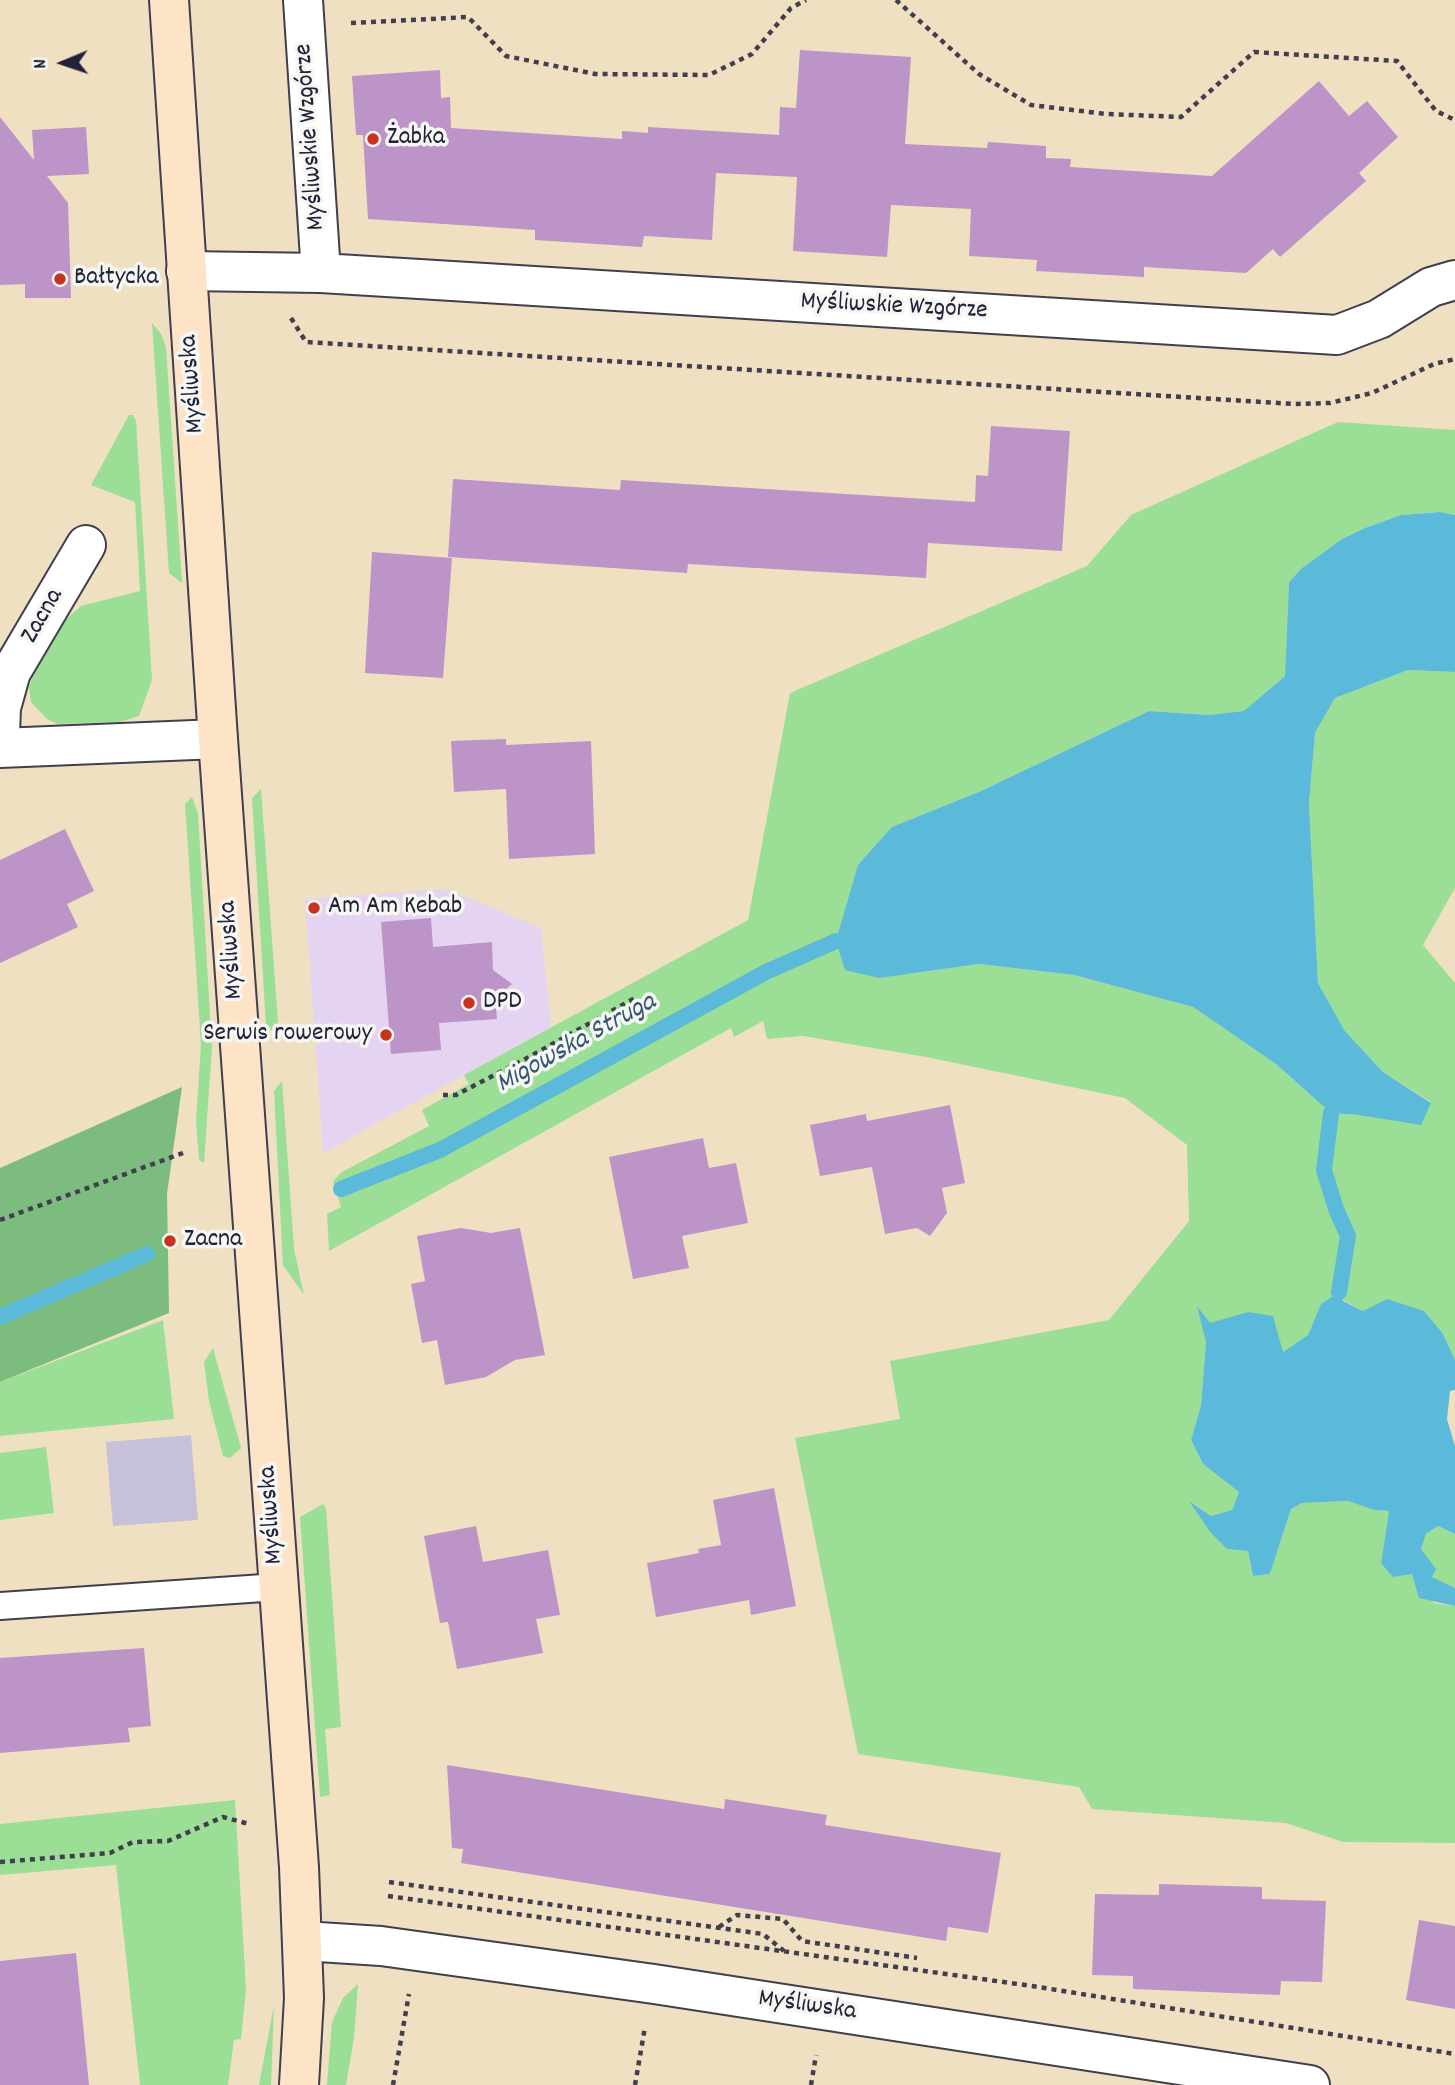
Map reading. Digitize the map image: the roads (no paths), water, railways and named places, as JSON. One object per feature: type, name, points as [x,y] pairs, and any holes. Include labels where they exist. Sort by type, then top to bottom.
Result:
[{"type":"street","name":"Myśliwska","points":[[169,0],[303,1941],[304,1998],[299,2085]]},
{"type":"street","name":"Myśliwskie Wzgórze","points":[[304,13],[321,273]]},
{"type":"street","name":"Myśliwskie Wzgórze","points":[[186,271],[321,273],[1337,335],[1379,320],[1431,287],[1455,280]]},
{"type":"street","name":"Zacna","points":[[0,733],[1,708],[11,672],[86,545]]},
{"type":"street","points":[[0,748],[218,739]]},
{"type":"street","name":"Myśliwska","points":[[303,1941],[381,1947],[614,1978],[1310,2085]]},
{"type":"lane","points":[[0,1606],[278,1587]]},
{"type":"water","points":[[1440,512],[1455,515],[1455,672],[1408,670],[1335,698],[1315,733],[1309,804],[1318,983],[1345,1031],[1383,1072],[1431,1103],[1421,1125],[1331,1113],[1276,1064],[1193,1007],[1074,975],[979,964],[879,978],[845,970],[836,941],[858,865],[892,827],[981,791],[1149,711],[1209,715],[1244,711],[1285,676],[1289,582],[1302,568],[1342,539],[1365,528],[1401,515]]},
{"type":"water","points":[[1339,1292],[1343,1301],[1363,1311],[1387,1299],[1424,1311],[1443,1334],[1455,1360],[1455,1390],[1450,1391],[1447,1419],[1455,1446],[1455,1534],[1438,1526],[1426,1534],[1421,1549],[1436,1569],[1432,1577],[1455,1588],[1455,1606],[1419,1598],[1412,1574],[1393,1577],[1381,1563],[1389,1511],[1374,1510],[1348,1501],[1302,1503],[1291,1509],[1270,1574],[1253,1576],[1248,1551],[1227,1549],[1211,1533],[1189,1501],[1211,1516],[1232,1510],[1239,1492],[1203,1464],[1191,1440],[1201,1405],[1206,1342],[1197,1306],[1210,1323],[1248,1312],[1273,1316],[1283,1352],[1308,1335],[1321,1304]]},
{"type":"waterway","name":"Migowska Struga","points":[[341,1189],[440,1150],[766,972],[836,941]]},
{"type":"waterway","points":[[1331,1113],[1324,1170],[1348,1236],[1339,1292]]},
{"type":"waterway","name":"Migowska Struga","points":[[0,1317],[147,1254]]},
{"type":"place","name":"Żabka","points":[[373,139]]},
{"type":"place","name":"Bałtycka","points":[[60,279]]},
{"type":"place","name":"Am Am Kebab","points":[[314,908]]},
{"type":"place","name":"DPD","points":[[469,1003]]},
{"type":"place","name":"Serwis rowerowy","points":[[386,1035]]},
{"type":"place","name":"Zacna","points":[[170,1241]]}]
